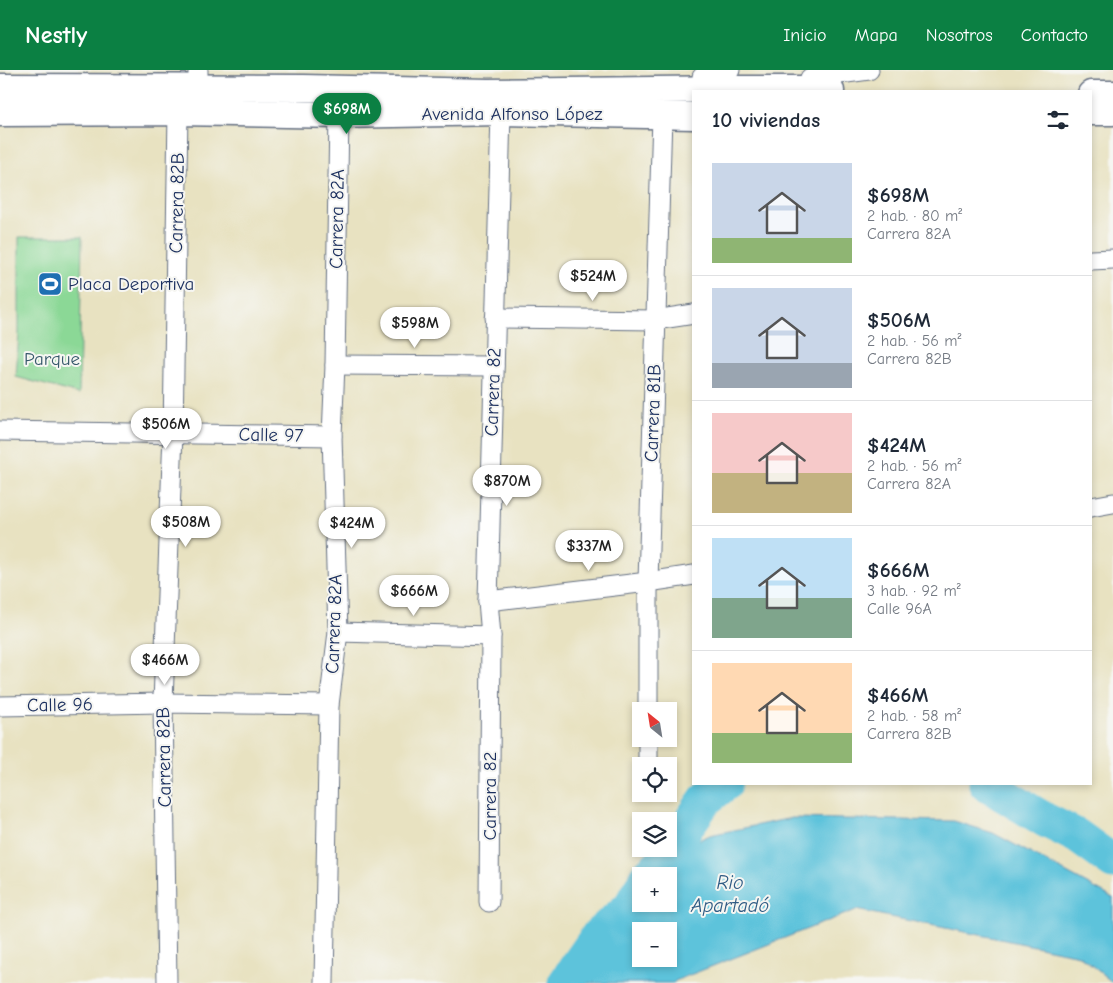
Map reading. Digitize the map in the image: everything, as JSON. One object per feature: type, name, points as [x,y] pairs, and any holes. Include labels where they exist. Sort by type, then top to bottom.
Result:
[{"type":"street","points":[[473,70],[494,102]]},
{"type":"street","points":[[702,79],[730,70]]},
{"type":"street","points":[[815,82],[869,70]]},
{"type":"street","name":"Avenida Alfonso López","points":[[0,87],[93,79],[304,79],[494,102],[662,116],[692,116]]},
{"type":"street","name":"Avenida Alfonso López","points":[[0,113],[178,112],[339,115],[494,102],[702,79],[815,82]]},
{"type":"street","points":[[1092,94],[1113,94]]},
{"type":"street","name":"Carrera 82","points":[[489,902],[490,636],[488,601],[495,318],[494,102]]},
{"type":"street","name":"Carrera 82B","points":[[167,983],[163,702],[172,433],[178,112]]},
{"type":"street","points":[[1092,112],[1113,112]]},
{"type":"street","name":"Carrera 82A","points":[[324,983],[330,704],[338,632],[332,436],[339,115]]},
{"type":"street","name":"Carrera 81B","points":[[648,702],[648,582],[662,116]]},
{"type":"street","points":[[1092,260],[1113,258]]},
{"type":"street","points":[[495,318],[655,320],[692,314]]},
{"type":"street","points":[[335,365],[494,366]]},
{"type":"street","name":"Calle 97","points":[[0,431],[332,436]]},
{"type":"street","points":[[1092,507],[1113,504]]},
{"type":"street","points":[[488,601],[692,575]]},
{"type":"street","points":[[338,632],[490,636]]},
{"type":"street","name":"Calle 96","points":[[0,706],[163,702],[330,704]]},
{"type":"green space","name":"Placa Deportiva","points":[[19,237],[82,237],[79,394],[16,377],[19,332]]},
{"type":"water","name":"Rio Apartadó","points":[[792,818],[954,821],[993,833],[1113,898],[1113,983],[1079,955],[856,910],[673,983],[565,983],[624,930],[635,912],[677,912],[677,867],[665,867],[671,857],[677,857],[677,850],[710,835]]},
{"type":"waterway","points":[[657,867],[676,850],[685,829],[706,799],[724,785]]},
{"type":"waterway","points":[[988,785],[1045,820],[1077,836],[1113,862]]},
{"type":"waterway","points":[[565,983],[599,934],[632,903]]},
{"type":"place","name":"Placa Deportiva","points":[[50,284]]},
{"type":"park label","name":"Parque","points":[[52,359]]}]
